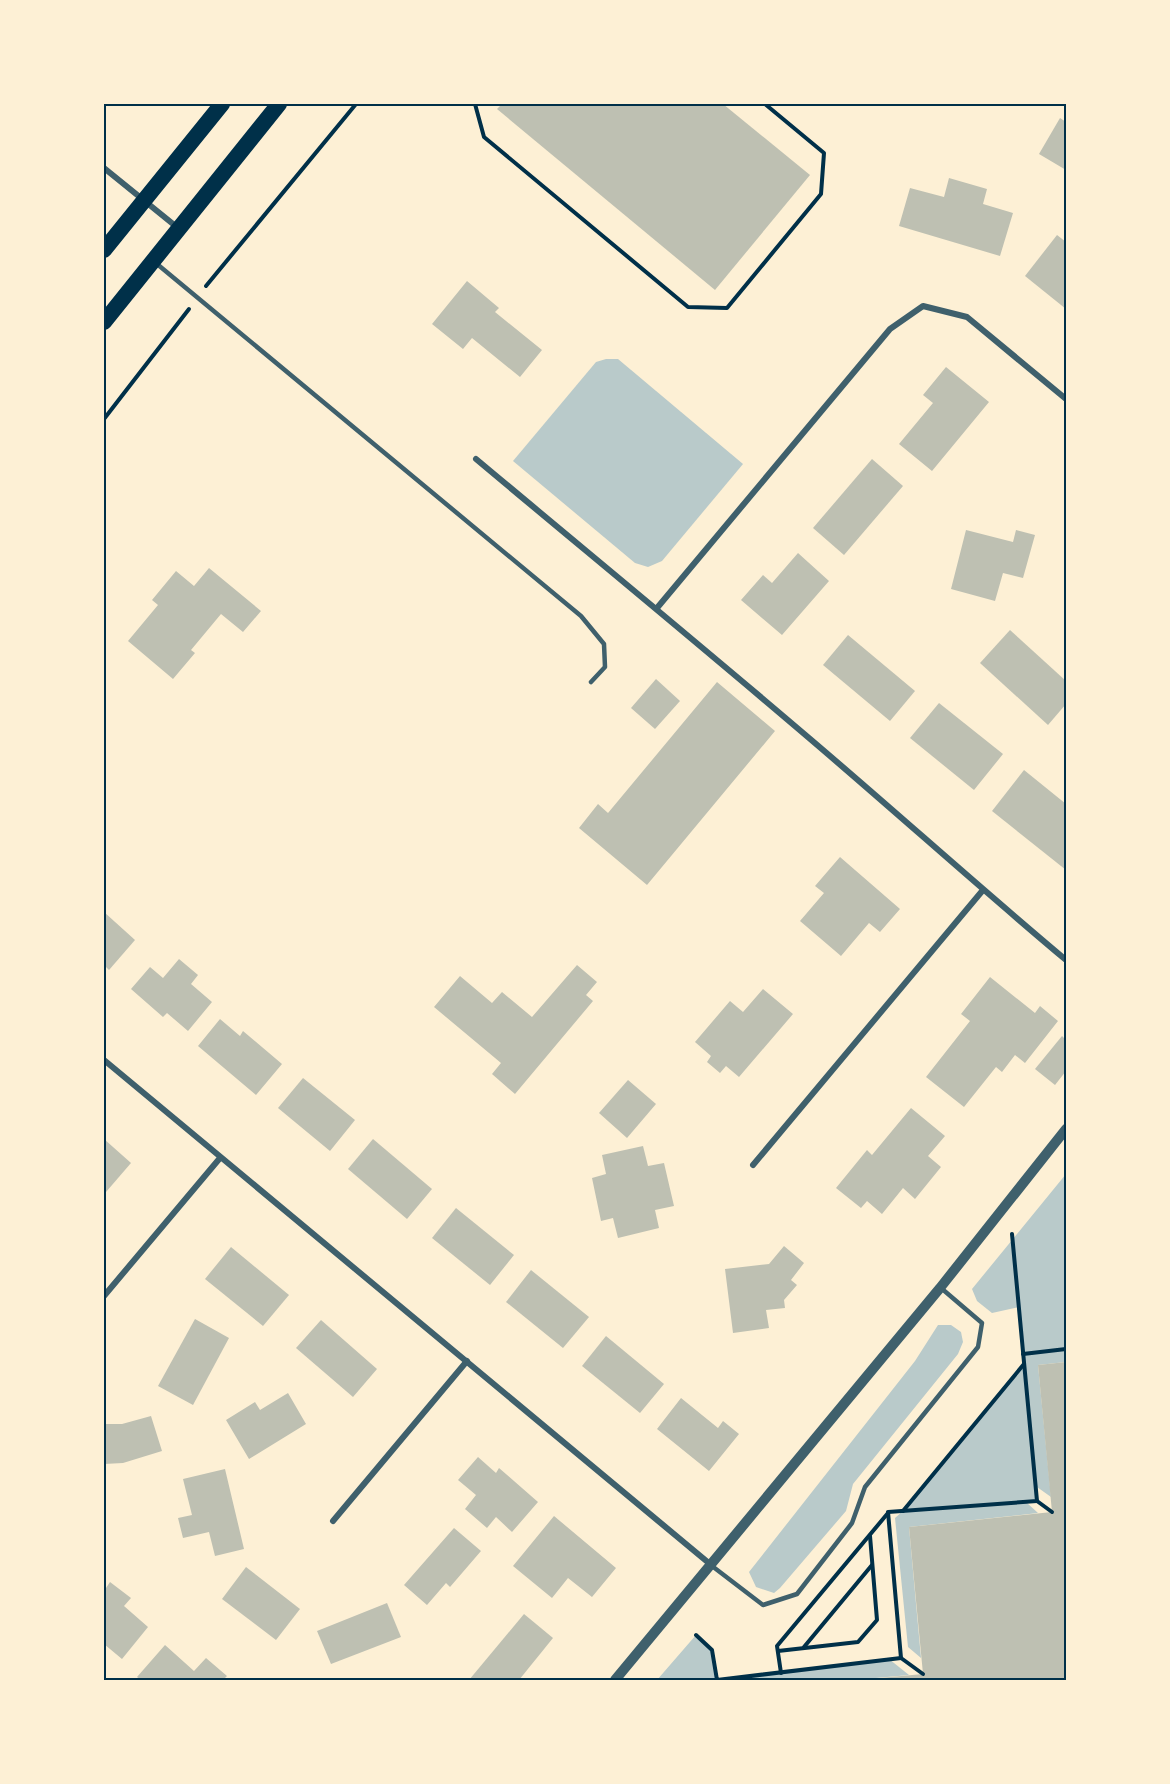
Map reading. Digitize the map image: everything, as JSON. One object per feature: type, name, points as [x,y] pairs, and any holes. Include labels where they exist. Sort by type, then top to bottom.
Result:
[{"type":"highway","points":[[104,250],[222,104]]},
{"type":"highway","points":[[104,322],[279,104]]},
{"type":"street","points":[[104,168],[178,228]]},
{"type":"street","points":[[657,608],[890,329],[923,306],[966,317],[1066,399]]},
{"type":"street","points":[[476,459],[657,608],[1066,960]]},
{"type":"street","points":[[753,1165],[983,890]]},
{"type":"street","points":[[104,1060],[710,1564]]},
{"type":"street","points":[[615,1680],[940,1288],[1066,1129]]},
{"type":"street","points":[[104,1296],[220,1158]]},
{"type":"street","points":[[333,1521],[467,1361]]},
{"type":"lane","points":[[152,260],[581,616],[603,644],[605,667],[591,682]]},
{"type":"lane","points":[[710,1564],[763,1605],[797,1594],[852,1522],[865,1487],[978,1347],[982,1323],[940,1288]]},
{"type":"path","points":[[104,419],[236,248],[356,104]]},
{"type":"path","points":[[475,104],[484,137],[688,308],[727,308],[821,194],[824,153],[765,104]]},
{"type":"path","points":[[1012,1234],[1037,1501]]},
{"type":"path","points":[[1023,1354],[1066,1349]]},
{"type":"path","points":[[903,1512],[1024,1363]]},
{"type":"path","points":[[888,1512],[1037,1501],[1052,1512]]},
{"type":"path","points":[[781,1673],[777,1646],[888,1512]]},
{"type":"path","points":[[888,1512],[901,1658]]},
{"type":"path","points":[[778,1651],[858,1642],[878,1620],[870,1536]]},
{"type":"path","points":[[804,1648],[872,1564]]},
{"type":"path","points":[[696,1635],[712,1650],[717,1680],[901,1658],[923,1674]]},
{"type":"shaded area","points":[[618,359],[743,464],[662,561],[648,567],[635,563],[513,461],[596,362]]},
{"type":"shaded area","points":[[1066,1174],[1066,1362],[1038,1365],[1051,1497],[1037,1487],[1037,1501],[1026,1502],[1038,1513],[909,1527],[921,1658],[908,1647],[895,1518],[1024,1363],[1019,1307],[992,1313],[977,1301],[972,1289]]},
{"type":"shaded area","points":[[938,1325],[951,1325],[961,1332],[963,1342],[958,1354],[853,1484],[846,1511],[780,1588],[774,1593],[756,1587],[749,1572],[915,1361]]},
{"type":"shaded area","points":[[696,1635],[712,1650],[717,1680],[657,1680]]},
{"type":"shaded area","points":[[889,1659],[909,1675],[854,1680],[717,1680]]},
{"type":"building","points":[[502,104],[723,104],[810,175],[715,290],[497,109]]},
{"type":"building","points":[[1060,118],[1066,122],[1066,170],[1039,154]]},
{"type":"building","points":[[949,178],[987,189],[983,204],[1013,213],[1000,256],[899,226],[910,188],[944,197]]},
{"type":"building","points":[[1057,235],[1066,242],[1066,309],[1025,276]]},
{"type":"building","points":[[467,281],[499,308],[495,312],[542,350],[520,377],[472,338],[463,349],[432,324]]},
{"type":"building","points":[[946,367],[989,402],[932,471],[899,444],[933,403],[923,395]]},
{"type":"building","points":[[872,459],[903,486],[844,555],[813,528]]},
{"type":"building","points":[[966,530],[1013,542],[1016,530],[1035,535],[1023,578],[1003,573],[995,601],[951,589]]},
{"type":"building","points":[[798,553],[829,581],[782,635],[741,600],[763,575],[772,583]]},
{"type":"building","points":[[209,568],[261,611],[243,632],[221,614],[191,650],[195,653],[173,679],[128,641],[158,605],[152,600],[176,571],[194,586]]},
{"type":"building","points":[[1010,630],[1066,681],[1066,704],[1048,725],[980,663]]},
{"type":"building","points":[[848,635],[915,691],[890,721],[823,665]]},
{"type":"building","points":[[656,679],[680,701],[655,729],[631,708]]},
{"type":"building","points":[[717,682],[775,731],[647,885],[579,828],[598,804],[608,813]]},
{"type":"building","points":[[939,703],[1003,754],[974,790],[910,738]]},
{"type":"building","points":[[1024,770],[1066,804],[1066,870],[992,811]]},
{"type":"building","points":[[840,857],[900,909],[880,932],[869,923],[841,956],[800,921],[824,893],[815,886]]},
{"type":"building","points":[[104,912],[135,940],[109,970],[104,965]]},
{"type":"building","points":[[179,959],[198,975],[191,984],[212,1002],[188,1031],[167,1013],[163,1017],[131,989],[150,967],[163,978]]},
{"type":"building","points":[[577,965],[597,982],[586,995],[593,1001],[515,1094],[492,1074],[501,1063],[434,1007],[460,976],[492,1003],[502,992],[532,1017]]},
{"type":"building","points":[[990,977],[1035,1013],[1040,1006],[1058,1021],[1025,1063],[1015,1055],[1002,1072],[996,1067],[964,1107],[926,1077],[970,1021],[961,1014]]},
{"type":"building","points":[[763,989],[793,1014],[739,1077],[726,1066],[720,1073],[707,1062],[711,1056],[695,1042],[730,1001],[743,1012]]},
{"type":"building","points":[[220,1019],[240,1036],[243,1031],[282,1064],[256,1095],[198,1046]]},
{"type":"building","points":[[1062,1036],[1066,1040],[1066,1071],[1055,1085],[1035,1069]]},
{"type":"building","points":[[303,1078],[355,1120],[330,1151],[278,1108]]},
{"type":"building","points":[[628,1080],[656,1104],[627,1138],[599,1113]]},
{"type":"building","points":[[911,1108],[945,1136],[928,1156],[941,1167],[915,1199],[903,1188],[882,1214],[867,1201],[861,1208],[836,1188],[867,1150],[872,1155]]},
{"type":"building","points":[[104,1139],[131,1163],[106,1192],[104,1190]]},
{"type":"building","points":[[373,1139],[432,1189],[407,1219],[348,1169]]},
{"type":"building","points":[[643,1146],[648,1166],[664,1163],[674,1206],[655,1210],[659,1228],[618,1238],[613,1218],[601,1221],[592,1178],[606,1174],[602,1155]]},
{"type":"building","points":[[456,1208],[514,1255],[490,1285],[432,1238]]},
{"type":"building","points":[[784,1246],[804,1263],[791,1280],[797,1285],[784,1300],[785,1308],[766,1310],[769,1328],[733,1333],[725,1269],[769,1264]]},
{"type":"building","points":[[231,1247],[289,1295],[263,1326],[205,1279]]},
{"type":"building","points":[[531,1270],[589,1317],[563,1348],[506,1302]]},
{"type":"building","points":[[195,1319],[229,1338],[193,1405],[158,1386]]},
{"type":"building","points":[[321,1320],[377,1369],[353,1397],[296,1348]]},
{"type":"building","points":[[606,1336],[664,1384],[640,1413],[582,1366]]},
{"type":"building","points":[[1066,1362],[1066,1680],[869,1680],[923,1674],[909,1527],[1052,1512],[1038,1365]]},
{"type":"building","points":[[288,1393],[306,1424],[249,1459],[226,1420],[255,1402],[260,1410]]},
{"type":"building","points":[[681,1398],[718,1428],[723,1421],[739,1434],[709,1471],[657,1429]]},
{"type":"building","points":[[151,1416],[162,1451],[123,1463],[104,1464],[104,1424],[122,1424]]},
{"type":"building","points":[[478,1457],[496,1473],[499,1468],[538,1502],[512,1532],[496,1517],[487,1528],[465,1509],[476,1495],[458,1480]]},
{"type":"building","points":[[225,1469],[244,1549],[215,1556],[209,1532],[183,1538],[178,1518],[192,1515],[183,1479]]},
{"type":"building","points":[[554,1516],[616,1568],[592,1597],[568,1578],[552,1598],[513,1566]]},
{"type":"building","points":[[454,1528],[481,1551],[450,1587],[446,1583],[427,1605],[404,1585]]},
{"type":"building","points":[[246,1567],[300,1609],[276,1640],[222,1599]]},
{"type":"building","points":[[110,1582],[131,1598],[124,1606],[148,1627],[122,1659],[104,1644],[104,1591]]},
{"type":"building","points":[[387,1603],[401,1637],[331,1664],[317,1631]]},
{"type":"building","points":[[524,1614],[553,1638],[519,1680],[469,1680]]},
{"type":"building","points":[[165,1645],[194,1671],[206,1658],[227,1676],[223,1680],[141,1680],[137,1677]]}]
